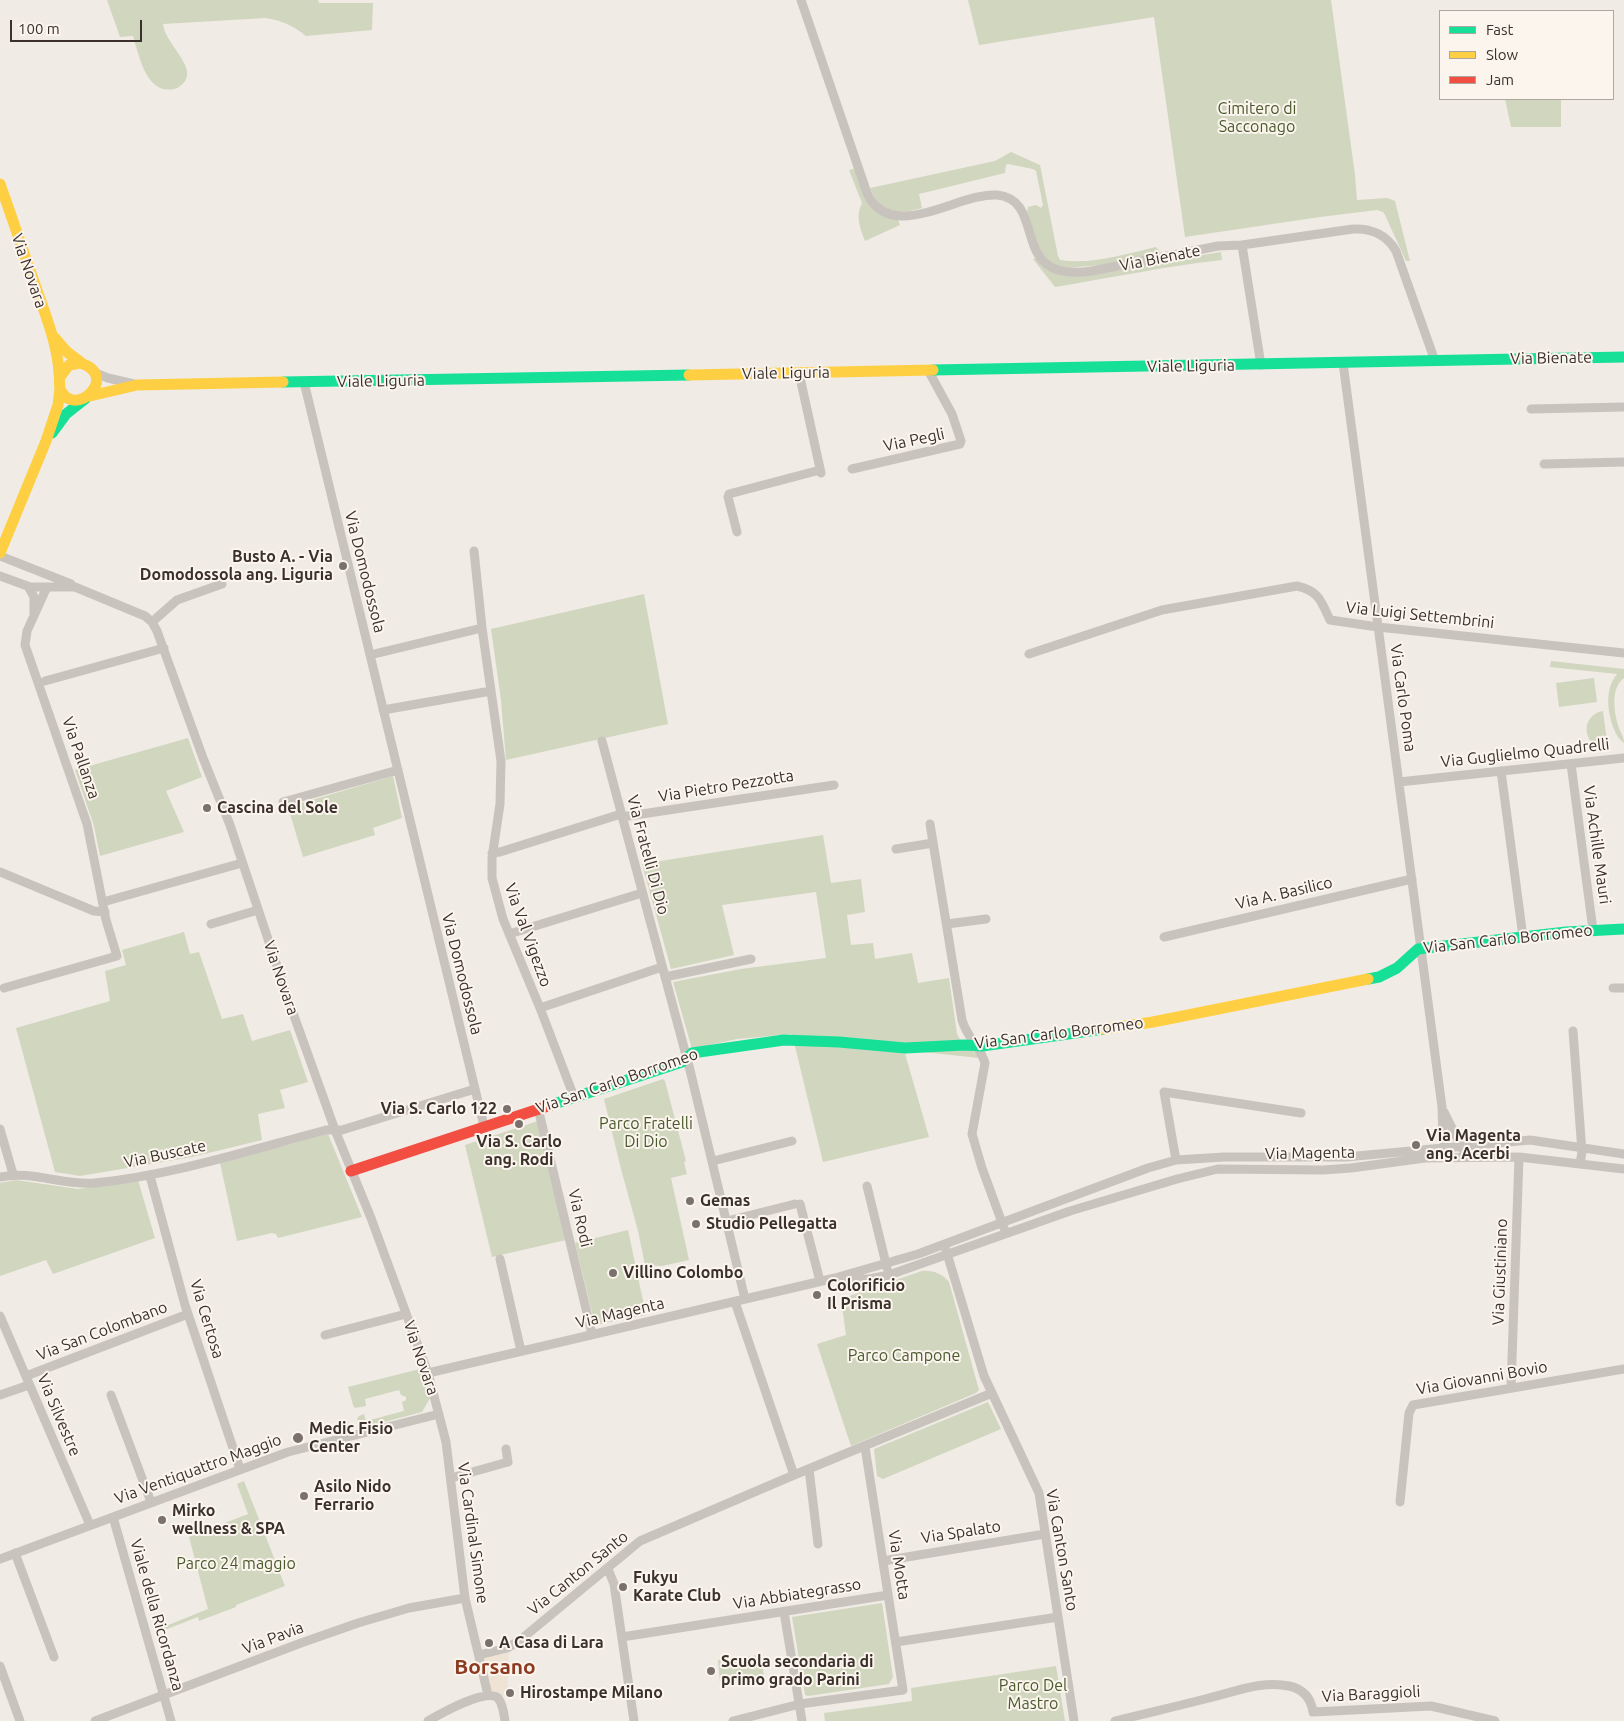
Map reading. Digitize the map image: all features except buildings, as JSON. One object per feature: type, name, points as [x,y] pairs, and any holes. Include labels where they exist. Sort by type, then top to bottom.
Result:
[{"type":"street","name":"Via Bienate","points":[[801,0],[867,193],[883,211],[898,216],[912,216],[989,195],[1006,197],[1015,203],[1022,212],[1039,258],[1052,269],[1068,272],[1101,269],[1218,246],[1242,245],[1353,229],[1370,230],[1391,244],[1398,255],[1435,361],[1624,357]]},
{"type":"street","name":"Via Novara","points":[[0,184],[50,329],[59,364],[60,377]]},
{"type":"street","points":[[1242,245],[1261,364]]},
{"type":"street","name":"Via Novara","points":[[50,329],[67,352],[83,364]]},
{"type":"street","name":"Viale Liguria","points":[[87,398],[137,385],[1435,361]]},
{"type":"street","name":"Via Carlo Poma","points":[[1343,363],[1442,1108]]},
{"type":"street","points":[[46,441],[66,414],[87,398],[96,384],[94,372],[83,364],[71,364],[62,371],[58,405],[46,441],[0,554],[136,612],[152,622],[177,600],[222,584]]},
{"type":"street","name":"Via Pegli","points":[[852,469],[960,444],[961,441],[952,414],[928,370]]},
{"type":"street","name":"Viale Liguria","points":[[94,372],[108,378],[137,385]]},
{"type":"street","points":[[737,532],[728,497],[729,494],[820,472],[799,373]]},
{"type":"street","name":"Via Domodossola","points":[[304,382],[484,1126]]},
{"type":"street","points":[[60,389],[70,399],[87,398]]},
{"type":"street","points":[[1532,409],[1624,407]]},
{"type":"street","points":[[1544,464],[1624,462]]},
{"type":"street","name":"Via Val Vigezzo","points":[[474,551],[482,628],[500,761],[500,809],[491,866],[493,882],[500,911],[574,1097]]},
{"type":"street","points":[[41,573],[43,587]]},
{"type":"street","points":[[0,576],[28,586],[75,587]]},
{"type":"street","name":"Via Pallanza","points":[[28,586],[34,600],[33,618]]},
{"type":"street","name":"Via Luigi Settembrini","points":[[1029,654],[1162,610],[1297,586],[1312,590],[1318,595],[1330,620],[1378,627],[1624,652]]},
{"type":"street","name":"Via Pallanza","points":[[4,988],[117,956],[105,912],[86,820],[25,645],[26,634],[43,587]]},
{"type":"street","name":"Via Novara","points":[[152,622],[158,631],[242,863],[335,1130],[428,1373],[439,1414]]},
{"type":"street","points":[[370,655],[482,628]]},
{"type":"street","points":[[45,681],[164,648]]},
{"type":"street","points":[[383,710],[490,691]]},
{"type":"street","name":"Via Fratelli Di Dio","points":[[602,741],[713,1161],[745,1299]]},
{"type":"street","name":"Via Guglielmo Quadrelli","points":[[1399,782],[1624,758]]},
{"type":"street","name":"Via Achille Mauri","points":[[1571,764],[1593,930]]},
{"type":"street","points":[[283,802],[398,770]]},
{"type":"street","points":[[1501,771],[1522,937]]},
{"type":"street","name":"Via Pietro Pezzotta","points":[[492,853],[622,816],[834,785]]},
{"type":"street","points":[[930,824],[962,1020],[968,1036],[983,1057],[984,1068],[972,1134],[982,1171],[1006,1233]]},
{"type":"street","points":[[896,849],[934,842]]},
{"type":"street","points":[[103,902],[242,863]]},
{"type":"street","points":[[0,872],[94,911],[105,912]]},
{"type":"street","name":"Via A. Basilico","points":[[1164,937],[1412,879]]},
{"type":"street","points":[[509,934],[642,893]]},
{"type":"street","points":[[212,924],[258,910]]},
{"type":"street","points":[[947,924],[986,919]]},
{"type":"street","name":"Via San Carlo Borromeo","points":[[351,1171],[682,1062],[690,1054],[784,1040],[839,1042],[905,1048],[982,1046],[1153,1022],[1376,978],[1392,972],[1414,951],[1421,948],[1593,930],[1624,929]]},
{"type":"street","points":[[665,977],[751,959]]},
{"type":"street","points":[[540,1008],[662,967]]},
{"type":"street","points":[[1614,988],[1624,988]]},
{"type":"street","points":[[1573,1031],[1581,1147],[1580,1164]]},
{"type":"street","name":"Via Buscate","points":[[0,1177],[13,1174],[80,1183],[150,1176],[319,1132],[342,1130],[475,1089]]},
{"type":"street","points":[[1176,1160],[1164,1092],[1301,1113]]},
{"type":"street","name":"Via Rodi","points":[[538,1108],[592,1334]]},
{"type":"street","points":[[1442,1108],[1463,1150],[1461,1158]]},
{"type":"street","points":[[1442,1108],[1443,1139],[1448,1158]]},
{"type":"street","points":[[0,1129],[13,1174]]},
{"type":"street","name":"Via Magenta","points":[[835,1278],[869,1279],[889,1275],[1002,1224],[1148,1168],[1176,1160],[1224,1157],[1346,1157],[1530,1140],[1624,1154]]},
{"type":"street","points":[[713,1161],[792,1141]]},
{"type":"street","points":[[1224,1157],[1224,1168]]},
{"type":"street","name":"Via Magenta","points":[[428,1373],[835,1278],[1006,1233],[1075,1209],[1177,1179],[1224,1168],[1328,1170],[1422,1158],[1519,1157],[1624,1169]]},
{"type":"street","name":"Via Giustiniano","points":[[1511,1388],[1519,1157]]},
{"type":"street","name":"Via Certosa","points":[[150,1176],[188,1314],[240,1469]]},
{"type":"street","points":[[867,1186],[889,1275]]},
{"type":"street","points":[[727,1221],[798,1204],[820,1281]]},
{"type":"street","name":"Via Canton Santo","points":[[946,1249],[980,1365],[1038,1489],[1074,1721]]},
{"type":"street","points":[[500,1259],[521,1351]]},
{"type":"street","points":[[735,1302],[794,1475]]},
{"type":"street","name":"Via San Colombano","points":[[0,1395],[28,1380],[188,1314]]},
{"type":"street","points":[[325,1335],[406,1314]]},
{"type":"street","name":"Via Silvestre","points":[[0,1316],[90,1525]]},
{"type":"street","name":"Via Giovanni Bovio","points":[[1400,1502],[1411,1407],[1624,1369]]},
{"type":"street","name":"Via Canton Santo","points":[[479,1655],[508,1648],[519,1642],[640,1541],[992,1393]]},
{"type":"street","points":[[111,1395],[151,1502]]},
{"type":"street","name":"Via Ventiquattro Maggio","points":[[0,1559],[288,1452],[439,1414]]},
{"type":"street","name":"Via Cardinal Simone","points":[[439,1414],[446,1442],[465,1598],[488,1695]]},
{"type":"street","name":"Via Motta","points":[[800,1704],[901,1691],[903,1689],[865,1447]]},
{"type":"street","points":[[451,1478],[508,1462],[506,1449]]},
{"type":"street","points":[[809,1469],[818,1544]]},
{"type":"street","name":"Viale della Ricordanza","points":[[113,1517],[171,1721]]},
{"type":"street","name":"Via Spalato","points":[[882,1561],[1045,1534]]},
{"type":"street","points":[[15,1553],[54,1657]]},
{"type":"street","points":[[608,1569],[614,1584],[634,1721]]},
{"type":"street","name":"Via Abbiategrasso","points":[[622,1637],[888,1595]]},
{"type":"street","name":"Via Pavia","points":[[95,1721],[358,1623],[409,1608],[465,1598]]},
{"type":"street","points":[[784,1612],[802,1721]]},
{"type":"street","points":[[896,1642],[1058,1617]]},
{"type":"street","points":[[0,1666],[20,1721]]},
{"type":"street","name":"Via Baraggioli","points":[[1116,1721],[1272,1685],[1288,1686],[1301,1691],[1310,1701],[1314,1716],[1434,1706],[1495,1721]]},
{"type":"street","points":[[428,1721],[463,1704],[488,1695],[500,1701],[505,1721]]},
{"type":"street","points":[[733,1721],[758,1718],[800,1704]]},
{"type":"green space","points":[[107,0],[318,0],[319,3],[373,3],[372,30],[306,36],[287,24],[265,18],[163,24],[164,30],[187,70],[184,82],[178,87],[164,89],[150,80],[145,72],[133,36],[120,37]]},
{"type":"green space","name":"Cimitero di Sacconago","points":[[968,0],[1331,0],[1357,200],[1387,198],[1395,201],[1410,261],[1406,261],[1385,215],[1377,210],[1185,237],[1154,17],[979,45]]},
{"type":"green space","points":[[1505,100],[1561,100],[1561,127],[1511,127]]},
{"type":"green space","points":[[1011,152],[1040,165],[1060,260],[1096,260],[1156,247],[1161,253],[1154,256],[1107,264],[1073,267],[1054,266],[1039,249],[1027,212],[1028,207],[1036,205],[1041,208],[1043,205],[1036,171],[1033,169],[1008,164],[1006,165],[1005,173],[919,194],[922,208],[905,211],[891,210],[885,207],[879,203],[870,188],[995,161]]},
{"type":"green space","points":[[856,168],[885,216],[898,220],[900,225],[865,241],[859,217],[862,203],[849,170]]},
{"type":"green space","points":[[1221,252],[1222,260],[1055,287],[1033,259],[1035,258],[1044,267],[1053,272],[1076,275]]},
{"type":"green space","points":[[644,594],[668,724],[506,760],[501,700],[491,629]]},
{"type":"green space","points":[[1551,661],[1624,669],[1624,678],[1617,688],[1614,701],[1617,722],[1624,743],[1613,727],[1608,705],[1610,687],[1617,674],[1550,667]]},
{"type":"green space","points":[[1594,678],[1597,702],[1559,707],[1556,683]]},
{"type":"green space","points":[[1603,711],[1608,749],[1599,748],[1593,744],[1587,732],[1587,725],[1590,719],[1595,714]]},
{"type":"green space","points":[[188,738],[202,777],[166,791],[184,832],[100,856],[94,826],[75,770]]},
{"type":"green space","points":[[393,776],[402,818],[373,828],[375,835],[303,857],[288,807]]},
{"type":"green space","points":[[823,835],[831,883],[861,879],[865,912],[847,915],[851,945],[873,943],[875,959],[912,953],[918,983],[949,978],[957,1034],[961,1041],[974,1051],[979,1058],[904,1050],[929,1137],[823,1162],[792,1034],[737,1039],[692,1049],[673,982],[741,969],[826,958],[816,892],[722,905],[734,955],[671,969],[642,864]]},
{"type":"green space","points":[[184,932],[190,954],[199,952],[222,1019],[243,1014],[252,1041],[290,1030],[308,1082],[280,1090],[285,1108],[258,1114],[262,1140],[192,1157],[80,1176],[55,1172],[16,1028],[110,1001],[105,971],[126,965],[122,950]]},
{"type":"green space","name":"Parco Fratelli Di Dio","points":[[663,1079],[686,1161],[684,1162],[687,1174],[671,1178],[689,1260],[662,1266],[645,1265],[604,1099]]},
{"type":"green space","points":[[538,1121],[566,1240],[492,1257],[465,1145]]},
{"type":"green space","points":[[328,1134],[362,1217],[278,1238],[276,1234],[272,1233],[237,1241],[220,1163]]},
{"type":"green space","points":[[16,1180],[78,1189],[138,1180],[155,1238],[53,1274],[46,1260],[0,1276],[0,1183]]},
{"type":"green space","points":[[628,1230],[646,1315],[595,1325],[575,1243]]},
{"type":"green space","name":"Parco Campone","points":[[922,1271],[937,1273],[949,1282],[979,1390],[976,1393],[851,1446],[817,1344],[846,1335],[841,1299]]},
{"type":"green space","points":[[420,1369],[430,1398],[422,1412],[365,1427],[361,1426],[357,1419],[364,1414],[366,1421],[404,1411],[402,1402],[406,1400],[406,1397],[401,1395],[399,1390],[365,1399],[366,1406],[355,1408],[348,1387]]},
{"type":"green space","points":[[988,1402],[1001,1429],[883,1479],[877,1476],[874,1449]]},
{"type":"green space","name":"Parco 24 maggio","points":[[244,1481],[285,1586],[199,1621],[198,1617],[162,1631],[161,1628],[208,1609],[189,1537],[248,1514],[237,1484]]},
{"type":"green space","points":[[882,1603],[893,1677],[889,1684],[805,1695],[792,1617]]},
{"type":"green space","points":[[761,1655],[764,1677],[720,1683],[718,1660]]},
{"type":"green space","name":"Parco Del Mastro","points":[[1056,1666],[1065,1721],[825,1721],[824,1713],[912,1701],[911,1688]]},
{"type":"shaded area","points":[[509,1651],[507,1697],[505,1697],[491,1692],[487,1671],[492,1670],[490,1665],[485,1666],[484,1657]]},
{"type":"traffic: fast","points":[[933,370],[1624,357]]},
{"type":"traffic: fast","points":[[283,382],[689,375]]},
{"type":"traffic: fast","points":[[52,433],[66,414],[85,399]]},
{"type":"traffic: fast","points":[[1368,979],[1379,977],[1397,968],[1418,949],[1566,932],[1624,929]]},
{"type":"traffic: fast","points":[[551,1105],[682,1062],[692,1053],[784,1040],[839,1042],[905,1048],[982,1046],[1104,1029]]},
{"type":"traffic: slow","points":[[0,184],[51,333],[57,354],[60,389],[67,398],[75,400],[84,398],[91,393],[96,385],[96,377],[92,369],[80,363],[69,365],[60,377]]},
{"type":"traffic: slow","points":[[55,338],[67,352],[83,364]]},
{"type":"traffic: slow","points":[[689,375],[933,370]]},
{"type":"traffic: slow","points":[[90,396],[137,385],[283,382]]},
{"type":"traffic: slow","points":[[0,553],[46,441],[58,405],[60,389]]},
{"type":"traffic: slow","points":[[1104,1029],[1153,1022],[1368,979]]},
{"type":"traffic: jam","points":[[351,1171],[551,1105]]},
{"type":"place","name":"Busto A. - Via Domodossola ang. Liguria","points":[[343,566]]},
{"type":"place","name":"Cascina del Sole","points":[[207,808]]},
{"type":"place","name":"Via S. Carlo 122","points":[[507,1109]]},
{"type":"place","name":"Via S. Carlo ang. Rodi","points":[[519,1124]]},
{"type":"place","name":"Via Magenta ang. Acerbi","points":[[1416,1145]]},
{"type":"place","name":"Gemas","points":[[690,1201]]},
{"type":"place","name":"Studio Pellegatta","points":[[696,1224]]},
{"type":"place","name":"Villino Colombo","points":[[613,1273]]},
{"type":"place","name":"Colorificio Il Prisma","points":[[817,1295]]},
{"type":"place","name":"Medic Fisio Center","points":[[298,1438]]},
{"type":"place","name":"Asilo Nido Ferrario","points":[[304,1496]]},
{"type":"place","name":"Mirko wellness & SPA","points":[[162,1520]]},
{"type":"place","name":"Fukyu Karate Club","points":[[623,1587]]},
{"type":"place","name":"A Casa di Lara","points":[[489,1643]]},
{"type":"place","name":"Scuola secondaria di primo grado Parini","points":[[711,1671]]},
{"type":"place","name":"Hirostampe Milano","points":[[510,1693]]},
{"type":"district","name":"Borsano","points":[[495,1667]]}]
